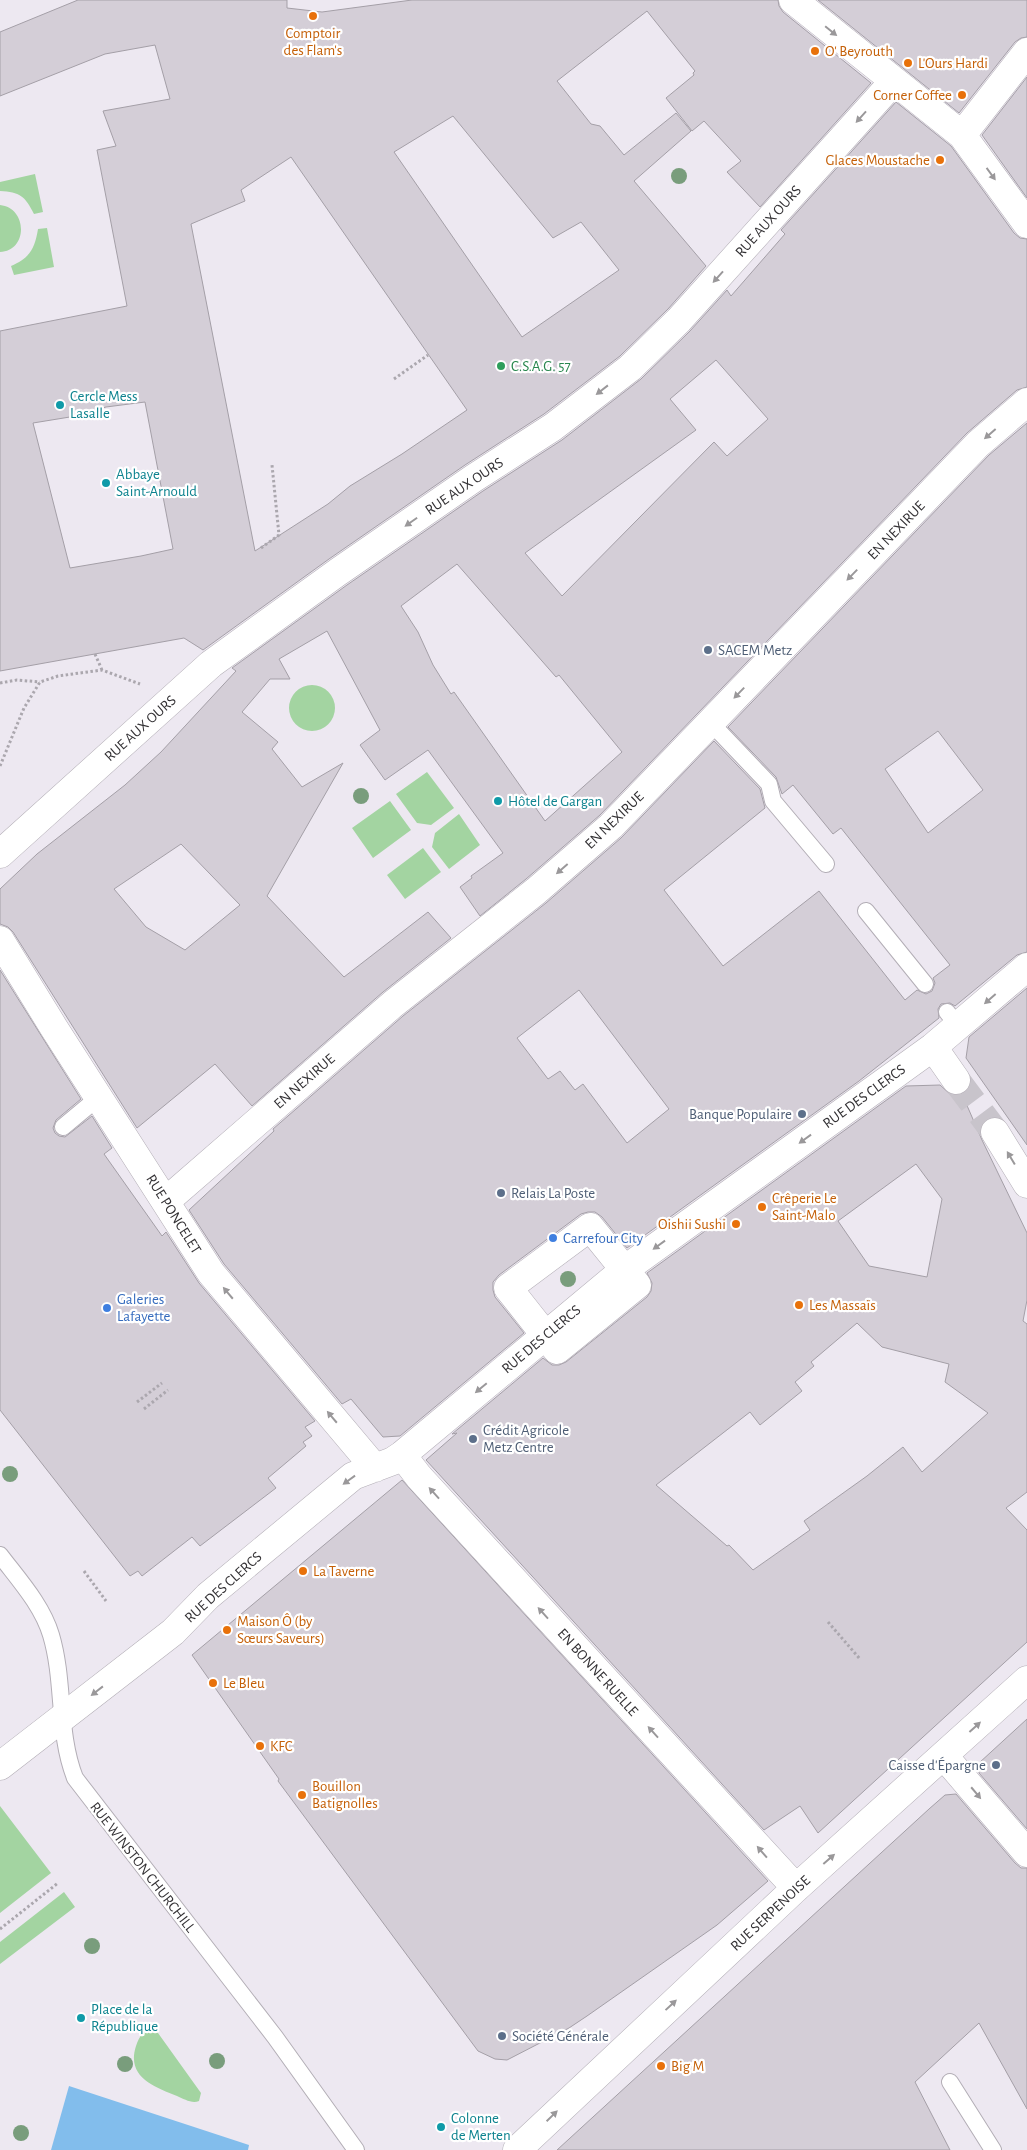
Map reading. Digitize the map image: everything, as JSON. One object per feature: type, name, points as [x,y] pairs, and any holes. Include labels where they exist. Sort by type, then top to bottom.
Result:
[{"type":"street","points":[[794,0],[962,135],[1027,224]]},
{"type":"street","points":[[962,135],[1027,52]]},
{"type":"street","name":"RUE AUX OURS","points":[[0,854],[211,664],[338,572],[474,478],[553,427],[630,368],[679,320],[894,81]]},
{"type":"street","name":"EN NEXIRUE","points":[[166,1201],[393,1004],[536,891],[611,826],[978,444],[1027,402]]},
{"type":"street","name":"RUE PONCELET","points":[[0,940],[211,1273],[375,1468]]},
{"type":"street","name":"RUE DES CLERCS","points":[[624,1270],[933,1047],[953,1019],[1027,967]]},
{"type":"street","points":[[933,1047],[956,1080]]},
{"type":"street","points":[[996,1132],[1027,1184]]},
{"type":"street","points":[[590,1227],[637,1285],[557,1350],[546,1335],[508,1288],[590,1227]]},
{"type":"street","name":"RUE DES CLERCS","points":[[0,1766],[173,1632],[208,1596],[353,1476],[402,1455],[546,1335]]},
{"type":"street","name":"EN BONNE RUELLE","points":[[402,1455],[419,1477],[796,1888]]},
{"type":"street","name":"RUE SERPENOISE","points":[[517,2150],[796,1888],[1027,1680]]},
{"type":"street","points":[[944,1756],[1027,1853]]},
{"type":"lane","points":[[711,722],[769,784],[773,801],[826,864]]},
{"type":"lane","points":[[866,911],[925,984]]},
{"type":"lane","points":[[63,1127],[99,1097]]},
{"type":"lane","name":"RUE WINSTON CHURCHILL","points":[[0,1555],[33,1598],[51,1634],[56,1654],[64,1743],[69,1762],[81,1786],[275,2037],[356,2150]]},
{"type":"lane","points":[[950,2082],[993,2150]]},
{"type":"path","points":[[394,379],[428,355]]},
{"type":"path","points":[[261,548],[279,535],[272,465]]},
{"type":"path","points":[[95,654],[102,670]]},
{"type":"path","points":[[0,682],[16,680],[40,682],[58,676],[102,670],[144,686]]},
{"type":"path","points":[[0,766],[24,708],[40,682]]},
{"type":"path","points":[[137,1402],[162,1383]]},
{"type":"path","points":[[144,1409],[168,1390]]},
{"type":"path","points":[[84,1571],[106,1601]]},
{"type":"path","points":[[828,1622],[860,1659]]},
{"type":"path","points":[[0,1929],[58,1883]]},
{"type":"green space","points":[[35,174],[43,212],[34,214],[28,203],[21,196],[12,192],[0,191],[0,182]]},
{"type":"green space","points":[[0,205],[16,213],[21,229],[16,245],[9,250],[0,252]]},
{"type":"green space","points":[[47,228],[54,267],[14,275],[11,266],[23,260],[31,252],[38,229]]},
{"type":"green space","points":[[312,685],[325,689],[331,695],[335,708],[331,721],[325,727],[312,731],[299,727],[293,721],[289,708],[293,695],[299,689]]},
{"type":"green space","points":[[427,772],[454,808],[431,825],[417,823],[396,794]]},
{"type":"green space","points":[[390,801],[411,830],[373,858],[352,828]]},
{"type":"green space","points":[[459,814],[480,845],[449,869],[432,847],[435,833]]},
{"type":"green space","points":[[423,848],[441,872],[405,899],[387,875]]},
{"type":"green space","points":[[0,1806],[51,1873],[0,1913]]},
{"type":"green space","points":[[64,1892],[75,1907],[0,1964],[0,1942]]},
{"type":"green space","points":[[149,2027],[154,2028],[158,2033],[201,2093],[199,2101],[188,2101],[159,2089],[144,2079],[139,2073],[135,2066],[134,2057],[136,2046],[141,2035]]},
{"type":"water","points":[[69,2086],[249,2145],[248,2150],[51,2150]]},
{"type":"building","points":[[78,0],[287,0],[287,8],[322,12],[412,0],[778,0],[783,12],[871,83],[760,207],[727,172],[741,161],[704,121],[692,131],[666,98],[694,75],[695,71],[647,11],[557,81],[591,124],[600,126],[624,155],[676,113],[691,131],[634,181],[706,266],[668,309],[620,356],[544,414],[465,465],[329,559],[203,650],[184,638],[0,671],[0,331],[127,306],[97,150],[116,146],[103,111],[170,99],[155,45],[105,54],[0,96],[0,32]],"holes":[[[453,116],[553,238],[581,222],[619,270],[522,337],[394,152]],[[291,157],[467,410],[350,486],[328,504],[255,551],[191,224],[245,201],[241,190]],[[145,402],[173,549],[70,568],[33,423],[76,416],[106,407]]]},
{"type":"building","points":[[818,0],[1027,0],[1027,37],[1015,42],[959,113]]},
{"type":"building","points":[[1027,77],[1027,198],[982,135]]},
{"type":"building","points":[[896,102],[951,146],[1014,233],[1020,238],[1027,239],[1027,387],[1017,390],[967,433],[600,815],[480,916],[460,887],[472,878],[471,876],[503,853],[428,750],[385,780],[360,745],[380,730],[327,631],[279,659],[290,679],[270,679],[242,712],[278,742],[272,749],[302,787],[343,763],[267,896],[344,977],[428,912],[451,938],[383,992],[252,1106],[215,1064],[137,1128],[13,932],[8,927],[0,924],[0,889],[37,854],[125,785],[161,752],[236,671],[232,668],[347,585],[483,491],[562,440],[641,379],[690,331],[727,290],[731,296],[785,234],[781,230]],"holes":[[[716,360],[768,419],[727,456],[714,442],[562,596],[525,553],[696,430],[670,399]],[[457,564],[556,677],[559,675],[622,752],[545,821],[454,692],[451,694],[433,665],[418,632],[401,606]],[[181,844],[240,905],[185,950],[146,927],[114,889]]]},
{"type":"building","points":[[1027,423],[1027,952],[1017,955],[955,1006],[950,1003],[941,1004],[938,1009],[939,1018],[859,1081],[627,1248],[602,1217],[595,1212],[588,1212],[581,1214],[499,1275],[493,1282],[495,1297],[524,1333],[400,1436],[383,1437],[351,1399],[342,1404],[224,1264],[189,1210],[274,1131],[273,1129],[403,1016],[546,903],[621,838],[714,741],[760,789],[765,808],[664,890],[723,966],[819,891],[905,1000],[917,990],[926,994],[932,991],[935,983],[933,978],[950,965],[841,828],[833,834],[793,785],[782,794],[776,777],[728,727],[989,455]],"holes":[[[938,731],[983,790],[928,833],[885,769]],[[579,990],[669,1109],[627,1143],[583,1084],[575,1090],[560,1071],[548,1079],[517,1038]]]},
{"type":"building","name":"Galeries Lafayette","points":[[0,970],[81,1099],[56,1120],[53,1128],[55,1133],[65,1137],[92,1116],[112,1148],[104,1154],[162,1236],[166,1232],[199,1283],[315,1421],[305,1427],[312,1436],[303,1442],[306,1446],[268,1478],[276,1488],[200,1546],[192,1537],[142,1576],[138,1571],[130,1576],[0,1410]]},
{"type":"building","points":[[1027,988],[1027,1145],[966,1058],[969,1037]]},
{"type":"building","points":[[940,1085],[950,1094],[962,1094],[1027,1233],[1027,1300],[1023,1321],[1027,1324],[1027,1492],[1006,1508],[1027,1530],[1027,1642],[818,1833],[800,1806],[764,1830],[426,1460],[457,1433],[452,1434],[543,1358],[552,1365],[566,1362],[647,1297],[651,1291],[652,1283],[647,1273],[906,1086]],"holes":[[[916,1164],[942,1199],[927,1277],[869,1266],[838,1221]],[[857,1323],[882,1347],[949,1364],[945,1382],[988,1413],[922,1472],[903,1447],[867,1476],[804,1521],[810,1530],[753,1570],[729,1545],[727,1546],[656,1485],[750,1412],[760,1425],[802,1391],[795,1382],[814,1366],[811,1362]]]},
{"type":"building","points":[[402,1480],[768,1881],[717,1925],[587,2016],[569,2028],[507,2060],[495,2059],[478,2051],[278,1781],[279,1779],[192,1655]]},
{"type":"building","points":[[1027,1719],[1027,1829],[979,1773],[979,1763]]},
{"type":"building","points":[[956,1794],[1015,1863],[1021,1868],[1027,1868],[1027,2109],[979,2023],[915,2082],[950,2150],[557,2150],[929,1809],[945,1795]]},
{"type":"tunnel","points":[[956,1080],[995,1132]]},
{"type":"place","name":"Comptoir des Flam's","points":[[313,16]]},
{"type":"place","name":"O' Beyrouth","points":[[815,51]]},
{"type":"place","name":"L'Ours Hardi","points":[[908,63]]},
{"type":"place","name":"Corner Coffee","points":[[962,95]]},
{"type":"place","name":"Glaces Moustache","points":[[940,160]]},
{"type":"place","name":"C.S.A.G. 57","points":[[501,366]]},
{"type":"place","name":"Cercle Mess Lasalle","points":[[60,405]]},
{"type":"place","name":"Abbaye Saint-Arnould","points":[[106,483]]},
{"type":"place","name":"SACEM Metz","points":[[708,650]]},
{"type":"place","name":"Hôtel de Gargan","points":[[498,801]]},
{"type":"place","name":"Banque Populaire","points":[[802,1114]]},
{"type":"place","name":"Relais La Poste","points":[[501,1193]]},
{"type":"place","name":"Crêperie Le Saint-Malo","points":[[762,1207]]},
{"type":"place","name":"Oishii Sushi","points":[[736,1224]]},
{"type":"place","name":"Carrefour City","points":[[553,1238]]},
{"type":"place","name":"Les Massaïs","points":[[799,1305]]},
{"type":"place","name":"Galeries Lafayette","points":[[107,1308]]},
{"type":"place","name":"Crédit Agricole Metz Centre","points":[[473,1439]]},
{"type":"place","name":"La Taverne","points":[[303,1571]]},
{"type":"place","name":"Maison Ô (by Sœurs Saveurs)","points":[[227,1630]]},
{"type":"place","name":"Le Bleu","points":[[213,1683]]},
{"type":"place","name":"KFC","points":[[260,1746]]},
{"type":"place","name":"Caisse d'Épargne","points":[[996,1765]]},
{"type":"place","name":"Bouillon Batignolles","points":[[302,1795]]},
{"type":"place","name":"Place de la République","points":[[81,2018]]},
{"type":"place","name":"Société Générale","points":[[502,2036]]},
{"type":"place","name":"Big M","points":[[661,2066]]},
{"type":"place","name":"Colonne de Merten","points":[[441,2127]]}]
